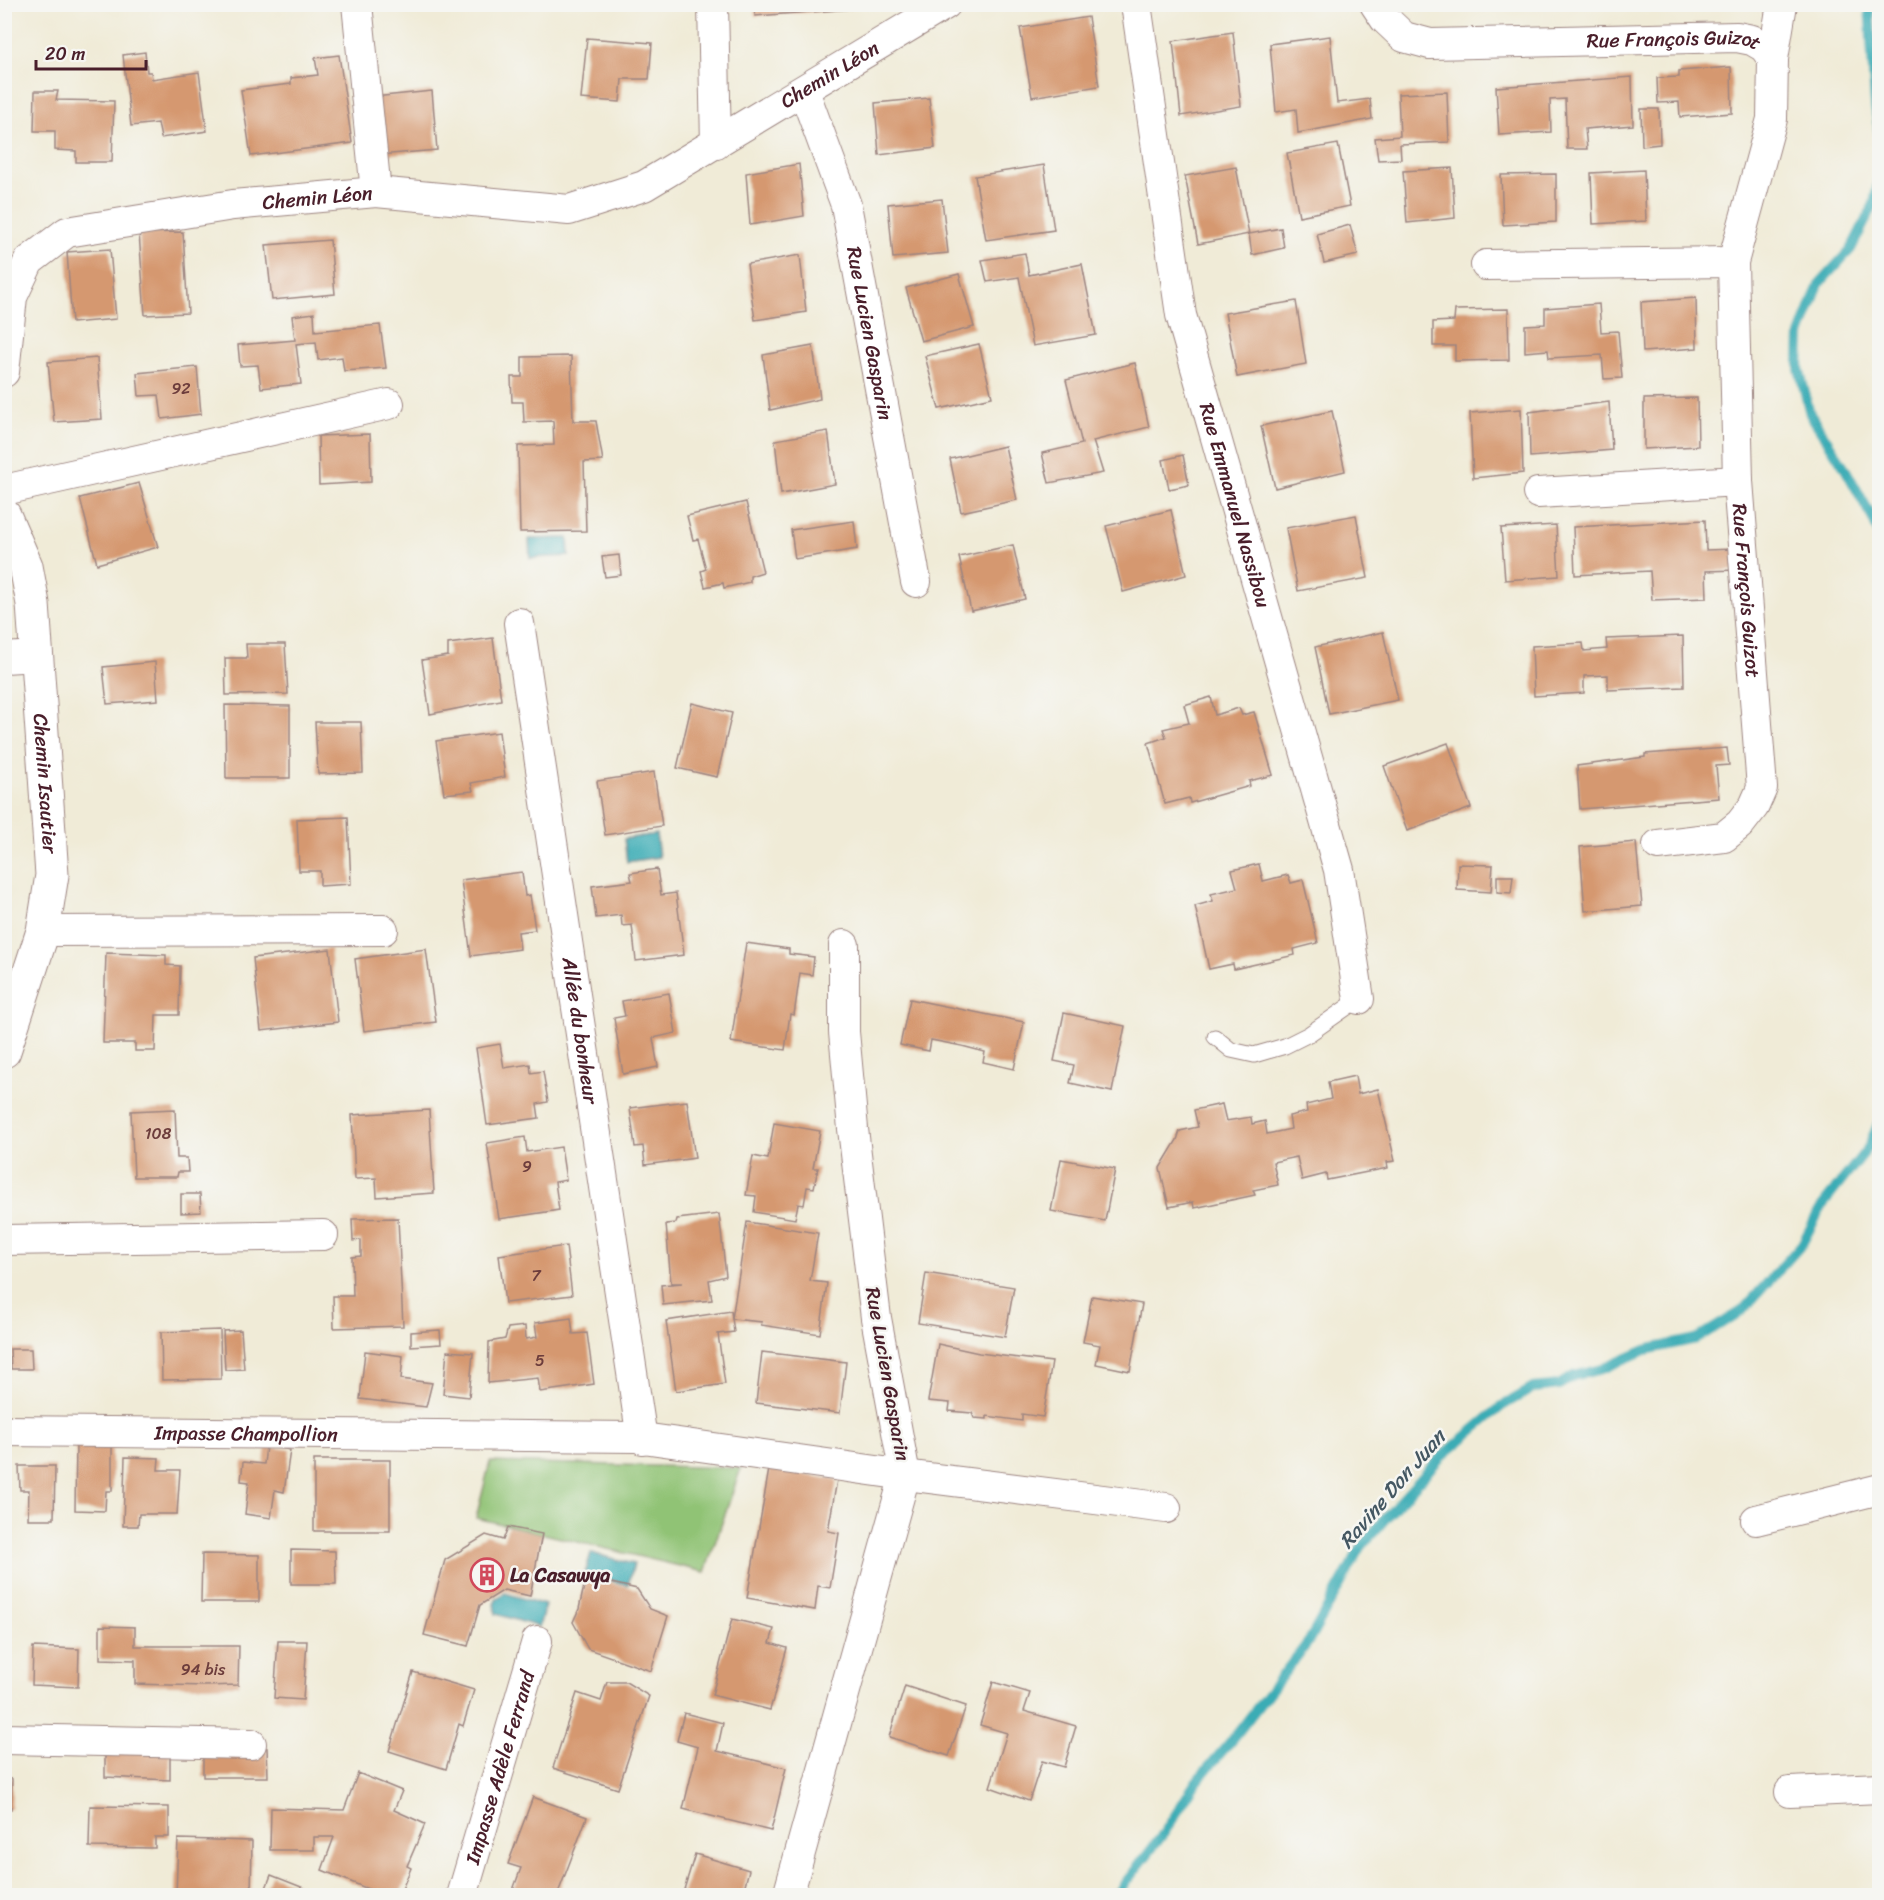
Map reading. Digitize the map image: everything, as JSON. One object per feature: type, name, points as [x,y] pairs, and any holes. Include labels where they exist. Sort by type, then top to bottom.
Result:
[{"type":"main road","name":"Chemin Isautier","points":[[4,515],[26,566],[33,603],[52,875],[43,931],[4,1051]]},
{"type":"street","points":[[357,4],[376,192]]},
{"type":"street","points":[[713,4],[716,144]]},
{"type":"street","name":"Chemin Léon","points":[[4,372],[12,297],[29,261],[67,232],[233,205],[376,192],[569,210],[644,186],[946,4]]},
{"type":"street","name":"Rue Emmanuel Nassibou","points":[[1137,4],[1181,315],[1339,870],[1359,999]]},
{"type":"street","name":"Rue François Guizot","points":[[1375,4],[1385,19],[1404,37],[1430,44],[1737,37],[1752,40],[1764,47],[1773,59],[1772,119],[1733,262],[1738,481],[1762,789],[1754,806],[1740,824],[1724,837],[1658,845]]},
{"type":"street","points":[[1773,59],[1782,4]]},
{"type":"street","name":"Rue Lucien Gasparin","points":[[804,91],[846,204],[916,582]]},
{"type":"street","points":[[1486,264],[1733,262]]},
{"type":"street","points":[[4,490],[388,404]]},
{"type":"street","points":[[1538,493],[1738,481]]},
{"type":"street","name":"Allée du bonheur","points":[[519,622],[642,1439]]},
{"type":"street","points":[[4,658],[37,656]]},
{"type":"street","points":[[43,931],[383,930]]},
{"type":"street","name":"Rue Lucien Gasparin","points":[[788,1896],[905,1475],[876,1317],[854,1140],[844,1032],[844,945]]},
{"type":"street","points":[[4,1240],[323,1235]]},
{"type":"street","name":"Impasse Champollion","points":[[4,1431],[636,1437],[642,1439]]},
{"type":"street","points":[[642,1439],[1166,1508]]},
{"type":"street","points":[[1756,1520],[1880,1489]]},
{"type":"street","name":"Impasse Adèle Ferrand","points":[[462,1896],[537,1641]]},
{"type":"street","points":[[4,1739],[251,1744]]},
{"type":"street","points":[[1790,1792],[1880,1788]]},
{"type":"lane","points":[[1215,1037],[1231,1050],[1254,1055],[1285,1046],[1309,1034],[1359,999]]},
{"type":"green space","points":[[490,1462],[741,1468],[705,1572],[476,1518]]},
{"type":"water","points":[[568,538],[569,556],[530,558],[529,539]]},
{"type":"water","points":[[656,834],[659,857],[627,862],[624,839]]},
{"type":"water","points":[[591,1553],[634,1564],[628,1585],[585,1574]]},
{"type":"water","points":[[505,1593],[545,1605],[539,1627],[496,1614],[494,1604],[497,1598]]},
{"type":"building","points":[[754,4],[852,4],[852,9],[755,16]]},
{"type":"building","points":[[1088,17],[1099,86],[1032,97],[1020,28]]},
{"type":"building","points":[[1233,32],[1241,106],[1181,116],[1173,41]]},
{"type":"building","points":[[1330,36],[1337,103],[1370,99],[1372,119],[1298,133],[1296,109],[1276,112],[1270,44]]},
{"type":"building","points":[[587,38],[652,43],[649,79],[622,79],[620,102],[581,99]]},
{"type":"building","points":[[145,52],[147,72],[151,72],[152,79],[199,72],[207,131],[161,138],[158,123],[131,126],[123,55]]},
{"type":"building","points":[[339,55],[352,143],[251,156],[241,90],[291,84],[291,78],[318,75],[315,58]]},
{"type":"building","points":[[1731,67],[1732,113],[1680,117],[1679,102],[1658,103],[1657,78],[1679,77],[1679,71]]},
{"type":"building","points":[[1632,77],[1633,125],[1585,129],[1587,149],[1567,149],[1565,99],[1550,100],[1551,132],[1499,135],[1496,87]]},
{"type":"building","points":[[35,91],[58,91],[56,100],[114,101],[112,162],[76,162],[76,151],[55,150],[55,131],[34,131]]},
{"type":"building","points":[[432,91],[437,150],[379,155],[374,97]]},
{"type":"building","points":[[1447,92],[1449,142],[1400,144],[1401,159],[1378,160],[1375,138],[1400,136],[1398,94]]},
{"type":"building","points":[[929,98],[935,148],[879,155],[875,103]]},
{"type":"building","points":[[1641,109],[1659,109],[1660,144],[1642,146]]},
{"type":"building","points":[[1338,144],[1350,206],[1299,216],[1287,153]]},
{"type":"building","points":[[799,164],[804,216],[750,225],[746,173]]},
{"type":"building","points":[[1044,165],[1054,230],[986,240],[975,176]]},
{"type":"building","points":[[1236,167],[1249,234],[1198,244],[1185,176]]},
{"type":"building","points":[[1452,168],[1455,218],[1407,223],[1403,171]]},
{"type":"building","points":[[1644,170],[1646,221],[1593,224],[1591,173]]},
{"type":"building","points":[[1556,174],[1556,222],[1503,225],[1501,175]]},
{"type":"building","points":[[942,199],[948,253],[893,258],[888,204]]},
{"type":"building","points":[[1350,225],[1358,255],[1324,263],[1317,234]]},
{"type":"building","points":[[1281,228],[1284,248],[1252,255],[1249,234]]},
{"type":"building","points":[[183,232],[188,313],[145,315],[139,233]]},
{"type":"building","points":[[330,240],[335,294],[272,300],[266,245]]},
{"type":"building","points":[[110,249],[116,319],[72,323],[67,252]]},
{"type":"building","points":[[1025,253],[1029,275],[1082,264],[1096,335],[1033,346],[1019,277],[987,282],[982,260]]},
{"type":"building","points":[[800,255],[806,312],[755,320],[747,264]]},
{"type":"building","points":[[959,274],[974,327],[921,341],[906,288]]},
{"type":"building","points":[[1696,298],[1697,348],[1643,352],[1641,302]]},
{"type":"building","points":[[1296,301],[1306,364],[1237,377],[1225,313]]},
{"type":"building","points":[[1599,304],[1601,332],[1618,331],[1622,378],[1604,379],[1602,355],[1549,358],[1548,350],[1525,352],[1525,325],[1545,324],[1545,308]]},
{"type":"building","points":[[1508,309],[1509,360],[1455,361],[1455,346],[1433,346],[1433,322],[1454,321],[1455,310]]},
{"type":"building","points":[[314,313],[315,331],[380,325],[386,368],[344,371],[342,357],[318,360],[316,342],[296,344],[301,384],[261,388],[258,365],[240,366],[238,345],[295,340],[292,316]]},
{"type":"building","points":[[979,344],[992,397],[939,409],[925,356]]},
{"type":"building","points":[[813,346],[820,399],[770,410],[763,355]]},
{"type":"building","points":[[571,356],[573,421],[596,421],[603,461],[584,462],[586,531],[520,532],[518,446],[554,445],[553,421],[524,422],[523,402],[512,402],[511,377],[522,377],[522,357]]},
{"type":"building","points":[[97,358],[102,419],[54,422],[48,362]]},
{"type":"building","points":[[1135,363],[1149,427],[1093,441],[1103,473],[1049,483],[1042,453],[1082,444],[1066,380]]},
{"type":"building","points":[[197,367],[201,414],[162,419],[159,395],[139,396],[137,373]]},
{"type":"building","points":[[1697,398],[1698,446],[1644,449],[1644,399]]},
{"type":"building","points":[[1609,402],[1612,450],[1530,457],[1529,412]]},
{"type":"building","points":[[1521,409],[1523,473],[1473,478],[1470,413]]},
{"type":"building","points":[[1332,411],[1345,471],[1275,488],[1261,426]]},
{"type":"building","points":[[828,431],[835,484],[781,494],[775,440]]},
{"type":"building","points":[[370,434],[371,482],[319,485],[318,436]]},
{"type":"building","points":[[1005,446],[1017,500],[961,512],[950,459]]},
{"type":"building","points":[[1183,455],[1189,485],[1169,489],[1163,460]]},
{"type":"building","points":[[139,483],[158,547],[97,564],[80,498]]},
{"type":"building","points":[[746,502],[763,572],[750,576],[750,582],[724,588],[723,583],[705,587],[701,571],[706,569],[698,539],[693,540],[687,516]]},
{"type":"building","points":[[1171,510],[1186,575],[1123,592],[1106,526]]},
{"type":"building","points":[[1356,515],[1368,578],[1298,591],[1286,528]]},
{"type":"building","points":[[1705,520],[1706,550],[1736,549],[1737,570],[1706,571],[1707,598],[1652,600],[1650,571],[1575,575],[1573,527]]},
{"type":"building","points":[[854,521],[857,549],[795,559],[791,530]]},
{"type":"building","points":[[1556,525],[1559,576],[1505,580],[1501,528]]},
{"type":"building","points":[[1013,545],[1025,599],[971,611],[959,557]]},
{"type":"building","points":[[619,555],[621,575],[605,577],[602,557]]},
{"type":"building","points":[[1383,632],[1398,700],[1329,714],[1315,647]]},
{"type":"building","points":[[1683,636],[1684,687],[1608,690],[1608,675],[1584,676],[1584,693],[1534,696],[1532,646],[1583,643],[1584,651],[1607,649],[1606,639]]},
{"type":"building","points":[[493,638],[501,700],[430,714],[422,660],[448,656],[448,644]]},
{"type":"building","points":[[246,644],[285,644],[288,694],[226,695],[225,658],[247,658]]},
{"type":"building","points":[[155,662],[158,700],[107,704],[103,667]]},
{"type":"building","points":[[1211,697],[1215,715],[1239,708],[1242,715],[1254,712],[1273,775],[1249,781],[1250,786],[1190,803],[1189,798],[1165,804],[1148,743],[1166,737],[1163,729],[1189,723],[1184,705]]},
{"type":"building","points":[[692,703],[732,713],[717,777],[677,768]]},
{"type":"building","points":[[225,705],[290,706],[290,778],[226,778]]},
{"type":"building","points":[[315,722],[361,722],[363,773],[318,774]]},
{"type":"building","points":[[499,732],[505,777],[471,783],[473,791],[444,794],[436,741]]},
{"type":"building","points":[[1448,743],[1471,808],[1407,831],[1384,766]]},
{"type":"building","points":[[1727,748],[1729,765],[1716,766],[1719,798],[1580,809],[1577,766],[1645,757],[1645,754]]},
{"type":"building","points":[[654,772],[662,826],[605,835],[597,781]]},
{"type":"building","points":[[348,817],[351,884],[320,886],[320,871],[299,871],[297,819]]},
{"type":"building","points":[[1636,842],[1642,906],[1585,911],[1580,847]]},
{"type":"building","points":[[1259,864],[1263,881],[1288,875],[1291,883],[1303,880],[1318,943],[1294,949],[1295,955],[1234,969],[1233,964],[1209,969],[1195,906],[1213,901],[1211,894],[1237,888],[1232,870]]},
{"type":"building","points":[[1458,864],[1493,865],[1491,892],[1457,890]]},
{"type":"building","points":[[657,869],[661,895],[676,893],[684,955],[636,961],[632,925],[622,926],[621,915],[596,918],[592,886],[632,881],[630,873]]},
{"type":"building","points":[[522,872],[525,896],[530,895],[535,930],[518,932],[520,949],[471,956],[461,880]]},
{"type":"building","points":[[1497,876],[1513,876],[1511,893],[1497,892]]},
{"type":"building","points":[[746,943],[789,949],[789,954],[814,957],[812,975],[800,973],[794,1015],[790,1014],[785,1050],[731,1042]]},
{"type":"building","points":[[330,949],[338,1022],[261,1031],[253,958]]},
{"type":"building","points":[[426,949],[436,1022],[364,1031],[355,959]]},
{"type":"building","points":[[106,953],[166,955],[166,965],[180,966],[179,1015],[156,1015],[155,1051],[135,1051],[135,1043],[103,1043]]},
{"type":"building","points":[[669,993],[676,1033],[653,1038],[658,1067],[623,1074],[614,1018],[625,1016],[622,1001]]},
{"type":"building","points":[[910,999],[1024,1022],[1014,1069],[983,1062],[985,1052],[962,1046],[931,1040],[929,1051],[900,1045]]},
{"type":"building","points":[[1064,1013],[1125,1026],[1112,1092],[1070,1083],[1074,1065],[1054,1061]]},
{"type":"building","points":[[500,1044],[504,1068],[530,1064],[531,1073],[543,1071],[548,1102],[537,1104],[539,1118],[487,1125],[476,1048]]},
{"type":"building","points":[[1355,1076],[1358,1094],[1378,1089],[1395,1161],[1387,1162],[1388,1168],[1327,1180],[1326,1174],[1302,1180],[1297,1157],[1273,1162],[1278,1185],[1253,1190],[1255,1195],[1194,1208],[1193,1202],[1169,1207],[1160,1168],[1180,1131],[1198,1127],[1194,1110],[1222,1104],[1226,1121],[1251,1117],[1252,1124],[1265,1121],[1267,1134],[1291,1129],[1289,1116],[1307,1112],[1306,1105],[1331,1099],[1328,1082]]},
{"type":"building","points":[[687,1101],[695,1158],[645,1165],[643,1146],[635,1147],[630,1108]]},
{"type":"building","points":[[175,1109],[177,1158],[187,1158],[188,1172],[178,1172],[177,1177],[134,1177],[131,1111]]},
{"type":"building","points":[[429,1110],[434,1193],[377,1197],[376,1178],[355,1179],[352,1115]]},
{"type":"building","points":[[774,1123],[820,1131],[813,1168],[818,1168],[814,1188],[807,1187],[804,1205],[798,1204],[795,1219],[754,1212],[756,1196],[746,1195],[753,1156],[768,1159]]},
{"type":"building","points":[[525,1137],[527,1152],[561,1147],[566,1180],[555,1182],[559,1210],[499,1219],[487,1143]]},
{"type":"building","points":[[1061,1159],[1115,1169],[1105,1221],[1051,1211]]},
{"type":"building","points":[[181,1194],[200,1194],[201,1212],[181,1213]]},
{"type":"building","points":[[719,1214],[726,1276],[709,1280],[712,1300],[663,1305],[661,1285],[682,1283],[671,1283],[666,1224],[676,1223],[677,1219]]},
{"type":"building","points":[[398,1218],[403,1326],[334,1328],[333,1296],[353,1296],[352,1257],[361,1256],[361,1240],[353,1241],[352,1219]]},
{"type":"building","points":[[747,1222],[818,1233],[810,1281],[827,1283],[820,1334],[761,1325],[762,1322],[732,1319]]},
{"type":"building","points":[[566,1246],[572,1295],[505,1303],[499,1255]]},
{"type":"building","points":[[926,1273],[1014,1287],[1005,1337],[918,1323]]},
{"type":"building","points":[[1092,1296],[1142,1304],[1130,1371],[1096,1364],[1100,1345],[1083,1342]]},
{"type":"building","points":[[731,1311],[734,1332],[718,1334],[725,1384],[676,1391],[666,1321]]},
{"type":"building","points":[[571,1318],[573,1334],[587,1333],[594,1384],[540,1392],[538,1378],[488,1383],[489,1342],[505,1339],[508,1328],[525,1326],[526,1339],[537,1337],[535,1323]]},
{"type":"building","points":[[220,1330],[221,1379],[162,1380],[161,1332]]},
{"type":"building","points":[[241,1330],[244,1369],[225,1370],[223,1331]]},
{"type":"building","points":[[440,1330],[441,1344],[411,1346],[411,1332]]},
{"type":"building","points":[[938,1344],[979,1353],[1052,1362],[1043,1417],[1022,1414],[1022,1421],[987,1416],[987,1419],[974,1418],[972,1413],[949,1411],[950,1403],[928,1401]]},
{"type":"building","points":[[10,1349],[31,1349],[32,1369],[11,1369]]},
{"type":"building","points":[[365,1351],[403,1356],[401,1379],[432,1383],[426,1407],[360,1399]]},
{"type":"building","points":[[447,1351],[473,1353],[469,1397],[443,1394]]},
{"type":"building","points":[[762,1352],[846,1362],[840,1413],[756,1403]]},
{"type":"building","points":[[76,1445],[112,1446],[112,1491],[106,1491],[105,1511],[75,1510]]},
{"type":"building","points":[[266,1446],[290,1450],[284,1492],[275,1490],[271,1518],[245,1514],[249,1482],[241,1481],[243,1462],[264,1464]]},
{"type":"building","points":[[125,1457],[159,1458],[158,1470],[180,1470],[177,1514],[139,1514],[138,1526],[123,1526]]},
{"type":"building","points":[[314,1460],[390,1460],[390,1531],[314,1531]]},
{"type":"building","points":[[19,1466],[55,1466],[54,1519],[28,1519],[29,1490],[20,1490]]},
{"type":"building","points":[[769,1469],[837,1480],[828,1531],[839,1533],[830,1588],[818,1586],[815,1610],[747,1598]]},
{"type":"building","name":"La Casawya","points":[[508,1527],[542,1534],[530,1596],[504,1590],[480,1605],[468,1646],[424,1635],[445,1560],[486,1535],[503,1540]]},
{"type":"building","points":[[291,1550],[335,1551],[336,1584],[291,1584]]},
{"type":"building","points":[[202,1554],[259,1555],[259,1602],[201,1602]]},
{"type":"building","points":[[586,1577],[637,1589],[650,1609],[668,1616],[651,1671],[588,1649],[573,1622],[579,1609]]},
{"type":"building","points":[[732,1619],[774,1629],[770,1643],[787,1648],[770,1710],[712,1695]]},
{"type":"building","points":[[100,1626],[135,1627],[135,1646],[239,1646],[238,1685],[135,1684],[135,1660],[100,1659]]},
{"type":"building","points":[[278,1641],[307,1641],[303,1700],[274,1698]]},
{"type":"building","points":[[33,1647],[79,1649],[78,1687],[32,1685]]},
{"type":"building","points":[[413,1672],[474,1690],[463,1726],[459,1724],[446,1769],[389,1751]]},
{"type":"building","points":[[607,1682],[626,1682],[649,1696],[618,1789],[553,1768],[577,1693],[601,1701]]},
{"type":"building","points":[[993,1682],[1030,1693],[1024,1711],[1076,1726],[1064,1767],[1042,1761],[1029,1801],[990,1787],[1007,1733],[980,1725]]},
{"type":"building","points":[[905,1686],[966,1706],[949,1756],[889,1737]]},
{"type":"building","points":[[684,1713],[723,1723],[717,1751],[786,1768],[771,1831],[683,1809],[698,1747],[677,1741]]},
{"type":"building","points":[[105,1746],[170,1747],[170,1780],[105,1777]]},
{"type":"building","points":[[203,1747],[267,1748],[268,1777],[203,1777]]},
{"type":"building","points":[[358,1773],[402,1791],[394,1810],[425,1824],[407,1866],[411,1868],[399,1896],[385,1896],[322,1870],[334,1837],[314,1837],[314,1850],[270,1850],[271,1808],[344,1810]]},
{"type":"building","points":[[4,1778],[12,1779],[11,1809],[4,1809]]},
{"type":"building","points":[[533,1797],[587,1817],[557,1896],[528,1896],[513,1890],[521,1868],[508,1864]]},
{"type":"building","points":[[90,1806],[169,1807],[169,1837],[155,1837],[155,1848],[89,1847]]},
{"type":"building","points":[[178,1839],[252,1841],[251,1896],[176,1896]]},
{"type":"building","points":[[695,1854],[749,1870],[742,1896],[682,1896]]},
{"type":"building","points":[[271,1875],[314,1892],[313,1896],[263,1896]]},
{"type":"waterway","name":"Ravine Don Juan","points":[[1869,4],[1875,105],[1880,139]]},
{"type":"waterway","name":"Ravine Don Juan","points":[[1880,173],[1874,204],[1851,249],[1819,284],[1800,335],[1799,368],[1810,414],[1843,465],[1873,519],[1880,537]]},
{"type":"waterway","name":"Ravine Don Juan","points":[[1115,1896],[1164,1833],[1196,1782],[1236,1735],[1309,1641],[1361,1547],[1440,1458],[1502,1406],[1533,1388],[1559,1385],[1573,1376],[1602,1369],[1645,1350],[1696,1339],[1742,1311],[1802,1244],[1822,1206],[1868,1148],[1880,1120]]},
{"type":"place","name":"La Casawya","points":[[487,1575]]}]
